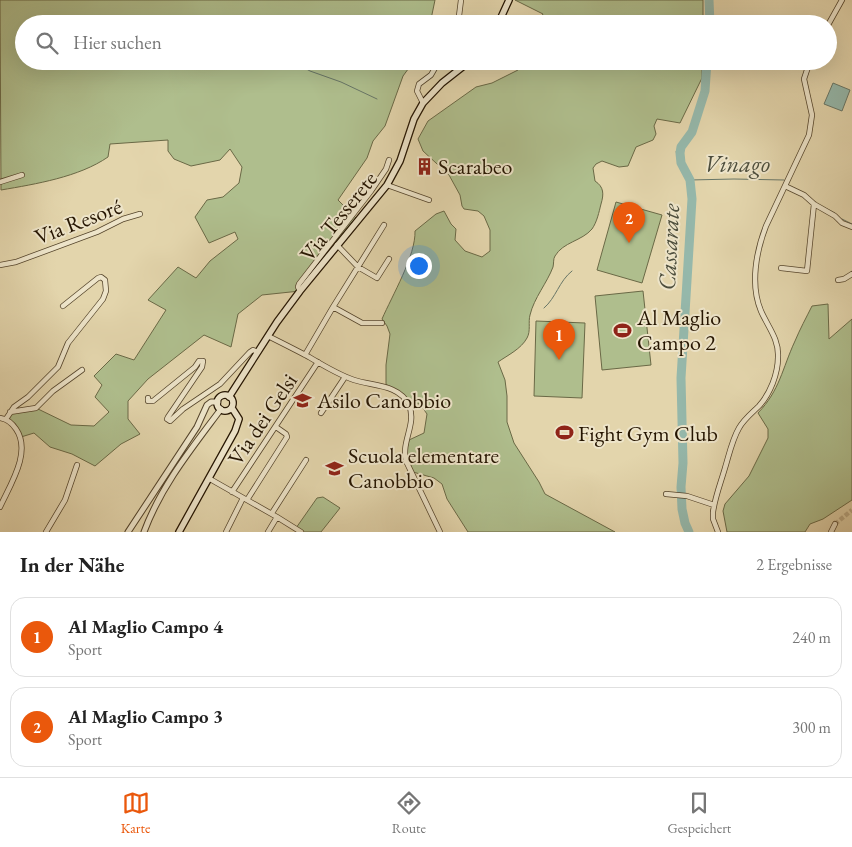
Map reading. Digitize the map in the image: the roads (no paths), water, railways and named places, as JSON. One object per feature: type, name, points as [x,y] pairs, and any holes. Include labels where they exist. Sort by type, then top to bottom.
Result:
[{"type":"main road","points":[[502,15],[509,0]]},
{"type":"main road","name":"Via Tesserete","points":[[229,397],[268,336],[300,291],[387,184],[400,161],[414,119],[423,103],[459,70]]},
{"type":"main road","points":[[179,532],[210,479],[238,423],[238,415],[232,408],[233,400],[222,396],[218,402],[220,409],[226,411],[232,408]]},
{"type":"street","points":[[459,15],[461,0]]},
{"type":"street","points":[[834,15],[842,0]]},
{"type":"street","points":[[423,103],[417,91],[418,86],[434,70]]},
{"type":"street","points":[[718,532],[713,519],[714,505],[738,430],[765,398],[776,370],[778,356],[776,341],[758,304],[755,281],[757,260],[763,234],[809,135],[812,115],[804,79],[806,70]]},
{"type":"street","points":[[300,291],[299,284],[371,191],[386,169],[389,160]]},
{"type":"street","points":[[0,182],[22,175]]},
{"type":"street","points":[[387,184],[429,200]]},
{"type":"street","points":[[786,184],[835,216],[842,223],[852,227]]},
{"type":"street","points":[[781,268],[807,271],[814,204]]},
{"type":"street","name":"Via Resoré","points":[[0,265],[16,262],[140,214]]},
{"type":"street","points":[[305,355],[384,225]]},
{"type":"street","points":[[337,245],[358,267],[377,278],[389,259]]},
{"type":"street","points":[[838,280],[852,274]]},
{"type":"street","points":[[6,419],[10,412],[58,368],[68,343],[103,299],[106,291],[106,280],[98,278],[63,306]]},
{"type":"street","points":[[333,307],[362,323],[382,323]]},
{"type":"street","points":[[268,336],[345,377],[390,388],[400,394],[408,403],[412,413],[405,444],[405,457],[440,532]]},
{"type":"street","points":[[148,398],[148,401],[153,401],[195,367],[199,361],[203,361],[202,367],[168,417],[170,421],[183,409],[220,384],[251,351],[258,352]]},
{"type":"street","name":"Via dei Gelsi","points":[[232,492],[318,362]]},
{"type":"street","points":[[10,412],[36,408],[53,391],[82,370]]},
{"type":"street","points":[[321,413],[345,377]]},
{"type":"street","points":[[128,532],[197,427],[207,405],[212,402],[218,402]]},
{"type":"street","points":[[144,532],[154,508],[169,481],[220,409]]},
{"type":"street","points":[[0,418],[6,419],[15,428],[21,437],[22,447],[18,466],[0,507]]},
{"type":"street","points":[[226,532],[245,499],[287,437],[286,434],[276,427]]},
{"type":"street","points":[[272,513],[306,460]]},
{"type":"street","points":[[46,532],[65,500],[77,465]]},
{"type":"street","points":[[210,479],[272,513],[298,531]]},
{"type":"street","points":[[666,494],[687,496],[714,505]]},
{"type":"street","points":[[268,532],[278,517]]},
{"type":"street","points":[[831,532],[834,524]]},
{"type":"waterway","name":"Cassarate","points":[[709,0],[710,15]]},
{"type":"waterway","points":[[308,70],[341,82],[377,99]]},
{"type":"waterway","name":"Cassarate","points":[[689,532],[682,509],[681,378],[692,199],[690,180],[681,163],[680,153],[681,147],[692,132],[705,91],[706,70]]},
{"type":"waterway","name":"Cassarate","points":[[676,152],[680,153]]},
{"type":"waterway","name":"Vinago","points":[[690,180],[784,180]]},
{"type":"waterway","name":"Vinago","points":[[825,208],[835,213]]},
{"type":"waterway","name":"Vinago","points":[[842,219],[852,224]]},
{"type":"waterway","points":[[544,308],[572,271]]},
{"type":"tunnel","points":[[835,524],[852,510]]},
{"type":"place","name":"Scarabeo","points":[[424,166]]},
{"type":"place","name":"Al Maglio Campo 3","points":[[629,243]]},
{"type":"place","name":"Al Maglio Campo 2","points":[[623,330]]},
{"type":"place","name":"Al Maglio Campo 4","points":[[559,360]]},
{"type":"place","name":"Asilo Canobbio","points":[[303,400]]},
{"type":"place","name":"Fight Gym Club","points":[[564,433]]},
{"type":"place","name":"Scuola elementare Canobbio","points":[[334,468]]}]
